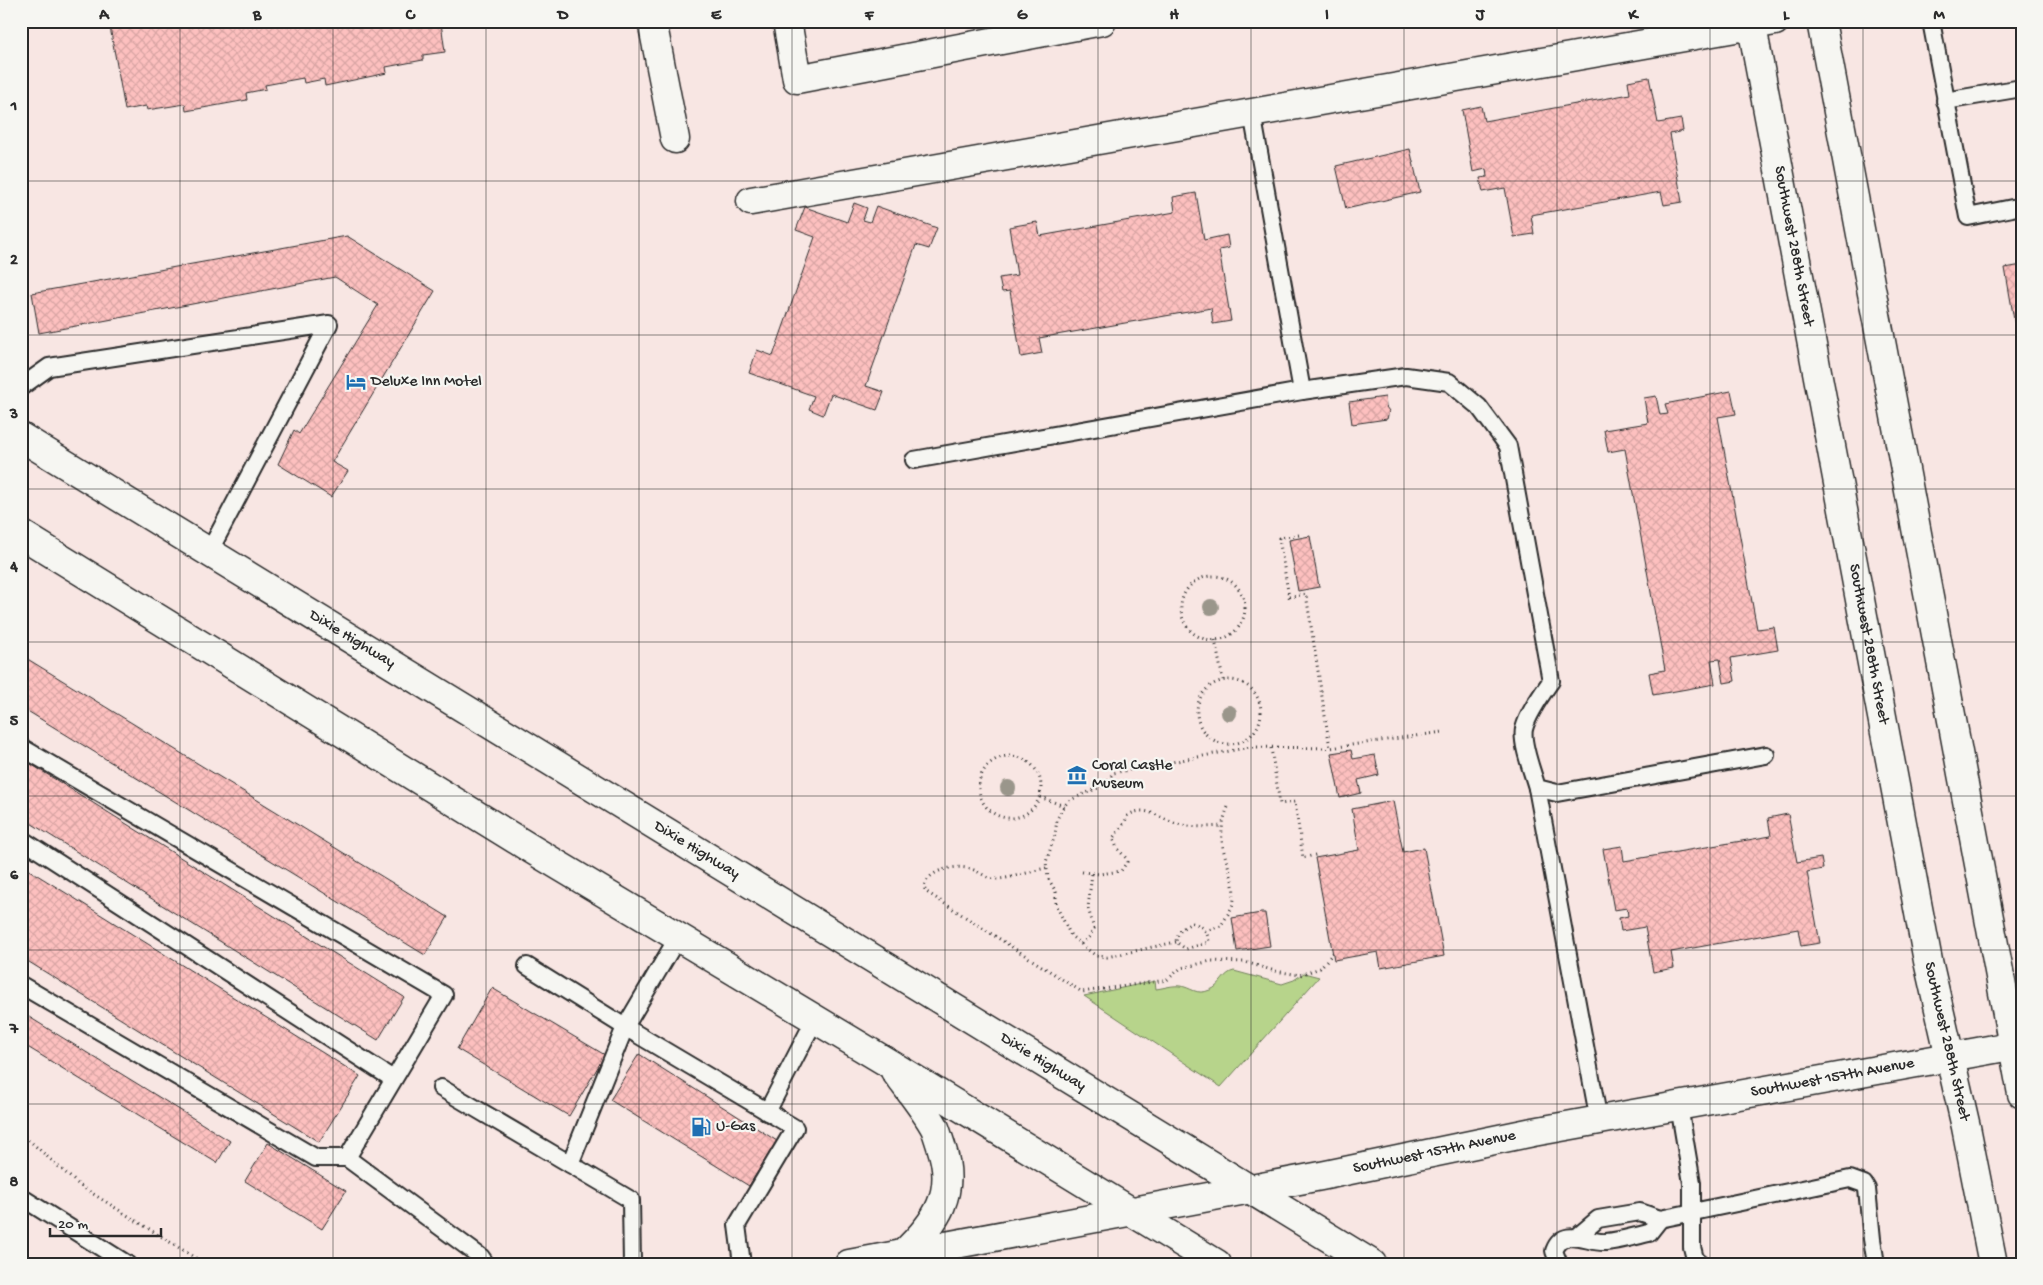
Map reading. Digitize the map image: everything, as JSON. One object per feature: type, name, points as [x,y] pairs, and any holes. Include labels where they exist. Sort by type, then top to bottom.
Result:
[{"type":"main road","points":[[652,21],[675,139]]},
{"type":"main road","points":[[787,21],[797,79],[1102,21]]},
{"type":"main road","points":[[1821,21],[2017,1045],[2022,1094]]},
{"type":"main road","points":[[751,201],[1759,23]]},
{"type":"main road","name":"Southwest 288th Street","points":[[1759,23],[1928,962],[1966,1127],[1993,1264]]},
{"type":"main road","name":"Dixie Highway","points":[[21,437],[1251,1188],[1372,1264]]},
{"type":"main road","points":[[21,460],[87,477]]},
{"type":"main road","points":[[21,534],[533,850],[1133,1211],[1217,1264]]},
{"type":"main road","name":"Southwest 157th Avenue","points":[[848,1264],[908,1257],[1133,1211],[1321,1176],[1533,1132],[2017,1045]]},
{"type":"main road","points":[[890,1064],[935,1128],[945,1159],[947,1190],[937,1214],[908,1257]]},
{"type":"lane","points":[[1931,21],[1968,217],[2022,206]]},
{"type":"lane","points":[[1945,101],[2022,88]]},
{"type":"lane","points":[[1252,113],[1302,391]]},
{"type":"lane","points":[[21,387],[49,367],[329,324],[209,552]]},
{"type":"lane","points":[[914,460],[1302,391],[1406,376],[1449,382],[1479,406],[1508,446],[1551,680],[1539,698],[1524,730],[1526,748],[1537,788],[1599,1121]]},
{"type":"lane","points":[[21,747],[444,995],[347,1158]]},
{"type":"lane","points":[[1537,788],[1558,793],[1766,755]]},
{"type":"lane","points":[[21,839],[393,1079]]},
{"type":"lane","points":[[570,1164],[625,1026],[678,937]]},
{"type":"lane","points":[[527,966],[795,1128],[737,1225],[742,1264]]},
{"type":"lane","points":[[21,985],[316,1158],[347,1158],[481,1257],[486,1264]]},
{"type":"lane","points":[[767,1112],[814,1019]]},
{"type":"lane","points":[[441,1088],[631,1200],[632,1264]]},
{"type":"lane","points":[[1680,1106],[1692,1183],[1692,1247],[1695,1259],[1701,1264]]},
{"type":"lane","points":[[1559,1264],[1554,1251],[1556,1245],[1560,1241],[1578,1236],[1598,1219],[1640,1212],[1660,1219],[1838,1180],[1857,1180],[1864,1184],[1867,1189],[1876,1264]]},
{"type":"lane","points":[[21,1197],[127,1264]]},
{"type":"lane","points":[[1578,1236],[1604,1242],[1649,1234],[1660,1219]]},
{"type":"path","points":[[1300,535],[1280,538],[1289,597],[1306,594],[1330,748]]},
{"type":"path","points":[[1215,576],[1225,579],[1240,592],[1244,601],[1244,611],[1242,621],[1236,630],[1228,636],[1215,640],[1208,640],[1189,630],[1180,610],[1182,599],[1187,589],[1205,577],[1215,576]]},
{"type":"path","points":[[1215,640],[1223,680]]},
{"type":"path","points":[[1223,680],[1242,682],[1250,687],[1257,695],[1260,705],[1259,724],[1253,733],[1245,740],[1234,743],[1225,744],[1214,740],[1205,733],[1200,724],[1198,713],[1199,702],[1204,692],[1212,684],[1223,680]]},
{"type":"path","points":[[1176,942],[1180,930],[1186,925],[1197,924],[1205,931],[1209,942],[1205,945],[1186,949],[1176,942],[1107,957],[1096,956],[1071,936],[1063,923],[1056,902],[1056,892],[1048,878],[1046,868],[1046,862],[1055,835],[1057,819],[1064,806],[1070,800],[1106,785],[1113,773],[1250,747],[1330,748],[1443,732]]},
{"type":"path","points":[[1234,743],[1235,750]]},
{"type":"path","points":[[1271,748],[1280,804],[1295,802],[1304,858],[1319,854]]},
{"type":"path","points":[[1006,756],[1024,760],[1038,773],[1041,783],[1040,797],[1032,810],[1024,815],[1015,818],[1004,818],[994,814],[986,807],[981,797],[979,786],[987,767],[995,760],[1006,756]]},
{"type":"path","points":[[1040,797],[1064,806]]},
{"type":"path","points":[[1205,931],[1221,926],[1234,899],[1222,842],[1222,826],[1228,807]]},
{"type":"path","points":[[1082,872],[1118,872],[1124,868],[1126,858],[1117,848],[1113,838],[1125,822],[1127,816],[1132,813],[1153,812],[1174,823],[1192,826],[1222,826]]},
{"type":"path","points":[[1046,868],[994,879],[969,868],[958,867],[944,870],[928,878],[924,883],[925,891],[1082,992],[1167,980],[1181,968],[1211,961],[1245,962],[1276,971],[1300,975],[1320,968],[1333,953]]},
{"type":"path","points":[[1081,944],[1094,929],[1088,908],[1092,873]]},
{"type":"path","points":[[21,1133],[78,1185],[205,1264]]},
{"type":"green space","points":[[1234,971],[1282,984],[1294,980],[1304,973],[1319,977],[1221,1087],[1084,996],[1155,981],[1156,989],[1177,986],[1197,992],[1205,992],[1217,986],[1227,974]]},
{"type":"building","points":[[131,21],[449,22],[441,23],[445,52],[423,55],[423,60],[386,67],[387,73],[325,86],[324,79],[304,83],[303,78],[265,85],[266,89],[246,93],[247,100],[186,111],[185,104],[147,110],[146,106],[125,110],[110,27],[131,24]]},
{"type":"building","points":[[1649,77],[1658,123],[1681,119],[1683,131],[1670,134],[1682,202],[1664,205],[1661,192],[1531,215],[1534,234],[1514,237],[1505,188],[1483,192],[1480,178],[1487,177],[1486,169],[1473,172],[1462,110],[1481,106],[1484,121],[1630,94],[1628,81]]},
{"type":"building","points":[[1410,149],[1420,192],[1346,209],[1336,166]]},
{"type":"building","points":[[1196,193],[1204,240],[1227,235],[1229,248],[1219,250],[1231,321],[1213,324],[1211,308],[1039,338],[1042,353],[1021,357],[1010,291],[1002,292],[999,278],[1017,275],[1009,227],[1037,222],[1040,236],[1175,212],[1173,197]]},
{"type":"building","points":[[854,203],[867,208],[863,220],[870,222],[876,206],[937,228],[929,249],[916,245],[866,386],[884,392],[877,410],[831,394],[823,415],[809,409],[814,396],[749,373],[757,350],[773,356],[815,237],[796,230],[805,207],[847,222]]},
{"type":"building","name":"Deluxe Inn Motel","points":[[347,236],[435,291],[332,462],[348,471],[331,497],[278,464],[294,430],[299,434],[378,305],[335,277],[39,333],[32,293]]},
{"type":"building","points":[[2022,265],[2022,366],[2005,268]]},
{"type":"building","points":[[1731,391],[1736,414],[1718,417],[1757,629],[1774,627],[1778,650],[1731,658],[1735,681],[1724,683],[1720,659],[1711,660],[1715,684],[1653,695],[1649,673],[1665,670],[1625,449],[1608,452],[1604,430],[1648,423],[1644,398],[1656,396],[1660,415],[1668,414],[1665,404]]},
{"type":"building","points":[[1385,397],[1386,407],[1389,411],[1387,419],[1352,424],[1349,402]]},
{"type":"building","points":[[1310,536],[1319,587],[1298,591],[1289,540]]},
{"type":"building","points":[[21,655],[448,917],[425,955],[21,707]]},
{"type":"building","points":[[1351,750],[1353,759],[1375,755],[1379,775],[1358,780],[1361,793],[1340,798],[1331,753]]},
{"type":"building","points":[[21,758],[404,997],[378,1040],[21,817]]},
{"type":"building","points":[[1393,801],[1403,852],[1424,848],[1444,956],[1381,968],[1378,952],[1334,960],[1315,858],[1359,850],[1352,809]]},
{"type":"building","points":[[1788,814],[1797,862],[1821,858],[1823,869],[1807,872],[1820,943],[1801,946],[1798,929],[1671,952],[1674,968],[1653,972],[1645,927],[1621,931],[1619,918],[1628,916],[1627,908],[1614,910],[1603,849],[1622,846],[1624,861],[1771,836],[1768,818]]},
{"type":"building","points":[[21,865],[360,1076],[319,1142],[21,957]]},
{"type":"building","points":[[1265,913],[1270,946],[1237,951],[1232,918]]},
{"type":"building","points":[[492,988],[605,1055],[569,1116],[457,1049]]},
{"type":"building","points":[[21,1012],[230,1141],[217,1163],[21,1043]]},
{"type":"building","points":[[639,1054],[777,1141],[749,1186],[610,1100]]},
{"type":"building","points":[[268,1143],[346,1191],[322,1229],[245,1181]]},
{"type":"place","name":"Deluxe Inn Motel","points":[[356,382]]},
{"type":"place","name":"Coral Castle Museum","points":[[1077,775]]},
{"type":"place","name":"U-Gas","points":[[701,1127]]}]
